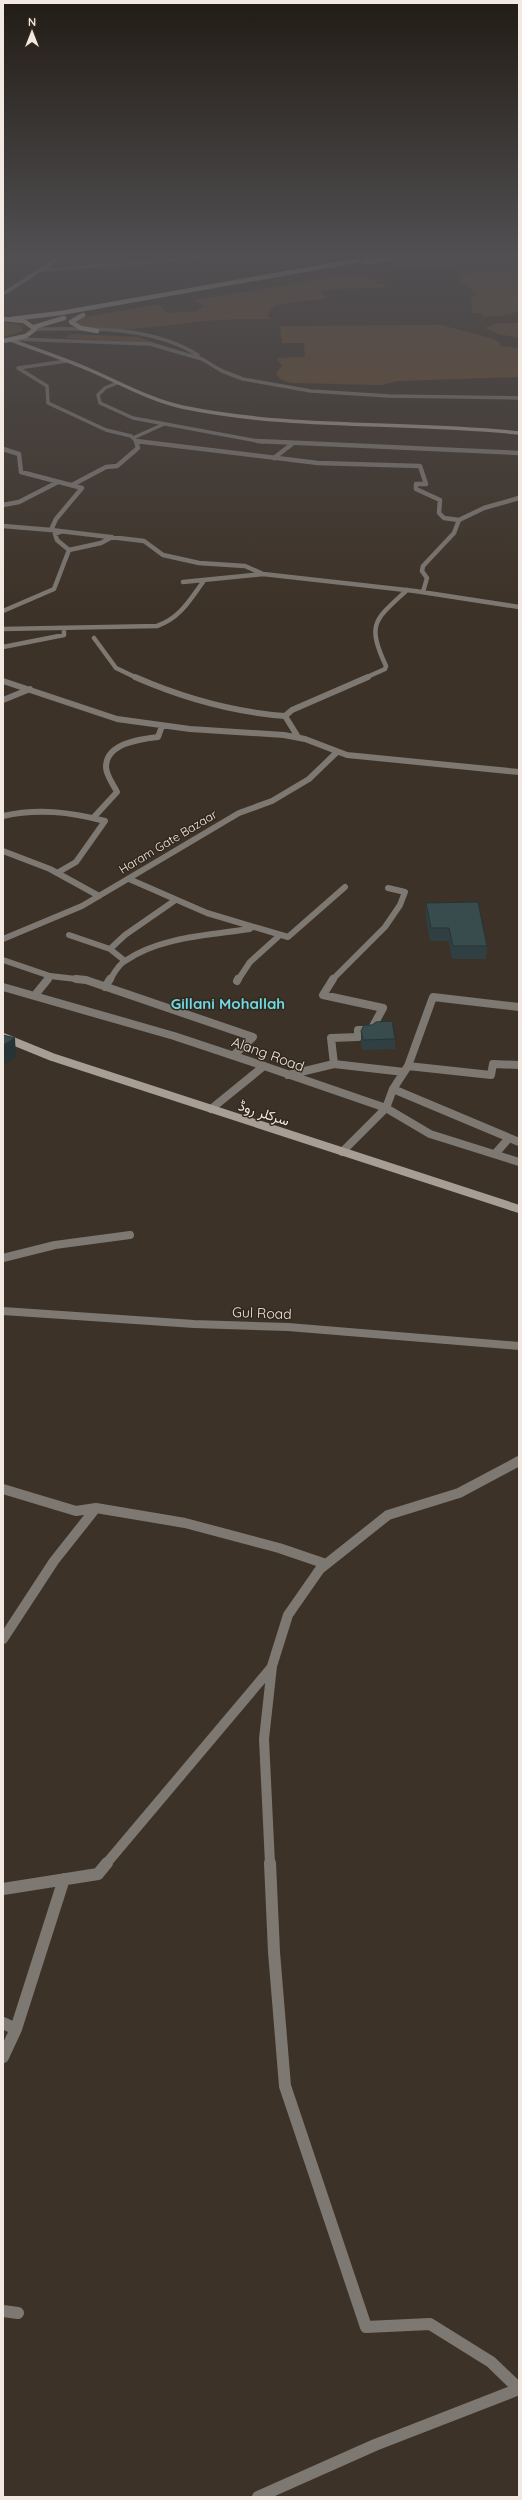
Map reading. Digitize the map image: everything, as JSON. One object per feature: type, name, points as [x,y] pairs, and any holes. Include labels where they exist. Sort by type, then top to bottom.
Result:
[{"type":"main road","points":[[98,375],[144,395],[181,407],[242,417],[321,423],[482,429],[519,433]]},
{"type":"main road","name":"سرکلر روڈ","points":[[3,1037],[52,1057],[519,1209]]},
{"type":"street","points":[[29,375],[47,386],[46,397],[48,403],[56,405],[106,430],[122,433],[134,440],[318,463],[420,466],[426,484],[416,484],[416,489],[440,500],[438,504],[441,507],[439,513],[444,518],[459,520],[484,508],[519,498]]},
{"type":"street","points":[[232,375],[243,379],[310,391],[377,396],[519,398]]},
{"type":"street","points":[[117,383],[105,388],[98,396],[100,402],[121,414],[164,424],[263,442],[519,453]]},
{"type":"street","points":[[134,440],[164,424]]},
{"type":"street","points":[[72,486],[106,467],[117,466],[138,448],[134,440]]},
{"type":"street","points":[[274,458],[292,444]]},
{"type":"street","points":[[3,449],[20,454],[21,472],[82,488],[80,494],[55,521],[51,530]]},
{"type":"street","points":[[3,505],[19,502],[58,482]]},
{"type":"street","points":[[423,592],[427,578],[422,571],[423,566],[454,533],[459,520]]},
{"type":"street","points":[[3,526],[144,541],[163,556],[199,563],[245,566],[263,574],[423,592],[519,607]]},
{"type":"street","points":[[60,532],[55,534],[57,540],[69,550]]},
{"type":"street","points":[[69,550],[101,543],[112,537]]},
{"type":"street","points":[[3,611],[54,589],[59,582],[60,570],[69,550]]},
{"type":"street","points":[[183,582],[203,582],[250,577],[263,574]]},
{"type":"street","points":[[3,629],[142,627],[170,621],[182,612],[203,582]]},
{"type":"street","points":[[94,638],[116,668],[171,693],[249,713],[285,716],[292,710],[385,668],[386,666],[374,636],[376,623],[380,615],[407,590]]},
{"type":"street","points":[[3,647],[64,635],[64,629]]},
{"type":"street","points":[[3,681],[30,689],[91,712],[117,719],[162,726],[298,738],[337,752],[519,772]]},
{"type":"street","points":[[3,700],[30,689]]},
{"type":"street","points":[[285,716],[298,738]]},
{"type":"street","points":[[94,818],[117,792],[106,768],[106,760],[118,748],[137,738],[158,737],[162,726]]},
{"type":"street","name":"Haram Gate Bazaar","points":[[3,939],[82,906],[239,813],[272,800],[309,779],[337,752]]},
{"type":"street","points":[[3,816],[16,812],[64,810],[105,821],[76,862],[57,873]]},
{"type":"street","points":[[3,851],[57,873],[99,896]]},
{"type":"street","points":[[129,879],[174,901],[253,929],[288,937],[345,887]]},
{"type":"street","points":[[334,1064],[331,1038],[358,1037],[358,1030],[371,1030],[383,1008],[323,995],[336,975],[364,951],[393,919],[405,892],[388,888]]},
{"type":"street","points":[[110,949],[125,935],[174,901]]},
{"type":"street","points":[[105,986],[125,961],[184,940],[253,929]]},
{"type":"street","points":[[70,935],[110,949],[125,961]]},
{"type":"street","points":[[237,981],[250,962],[280,935]]},
{"type":"street","points":[[3,960],[50,976],[86,980],[253,1038],[234,1055]]},
{"type":"street","points":[[35,995],[50,976]]},
{"type":"street","name":"Alang Road","points":[[3,987],[35,995],[234,1055],[287,1075],[386,1108],[430,1134],[519,1162]]},
{"type":"street","points":[[342,1152],[386,1108],[393,1089],[406,1069],[434,997],[519,1007]]},
{"type":"street","points":[[287,1075],[334,1064],[491,1075],[493,1064],[519,1065]]},
{"type":"street","points":[[211,1109],[264,1066]]},
{"type":"street","points":[[393,1089],[519,1142]]},
{"type":"street","points":[[495,1154],[509,1138]]},
{"type":"street","points":[[3,1258],[54,1245],[130,1236]]},
{"type":"street","name":"Gul Road","points":[[3,1311],[194,1324],[288,1326],[490,1342],[519,1346]]},
{"type":"street","points":[[258,2497],[375,2445],[519,2389],[491,2362],[430,2324],[366,2327],[285,2086],[274,1952],[264,1740],[272,1666],[288,1615],[320,1569],[388,1515],[459,1493],[519,1461]]},
{"type":"street","points":[[3,1489],[76,1511],[96,1508],[185,1523],[279,1548],[326,1564]]},
{"type":"street","points":[[3,1640],[54,1561],[96,1508]]},
{"type":"street","points":[[3,1889],[98,1874],[272,1666]]},
{"type":"street","points":[[3,2057],[16,2029],[64,1879]]},
{"type":"street","points":[[3,2024],[16,2029]]},
{"type":"street","points":[[3,2310],[18,2313]]},
{"type":"shaded area","points":[[277,375],[519,375],[519,377],[398,381],[381,385],[291,383],[280,379]]},
{"type":"building","points":[[478,902],[487,946],[453,946],[449,928],[431,928],[426,903]]},
{"type":"building","points":[[392,1021],[395,1039],[363,1040],[361,1031],[364,1025],[372,1025],[376,1022]]},
{"type":"building","points":[[3,1035],[15,1038],[3,1045]]},
{"type":"district","name":"Gillani Mohallah","points":[[228,1004]]}]
